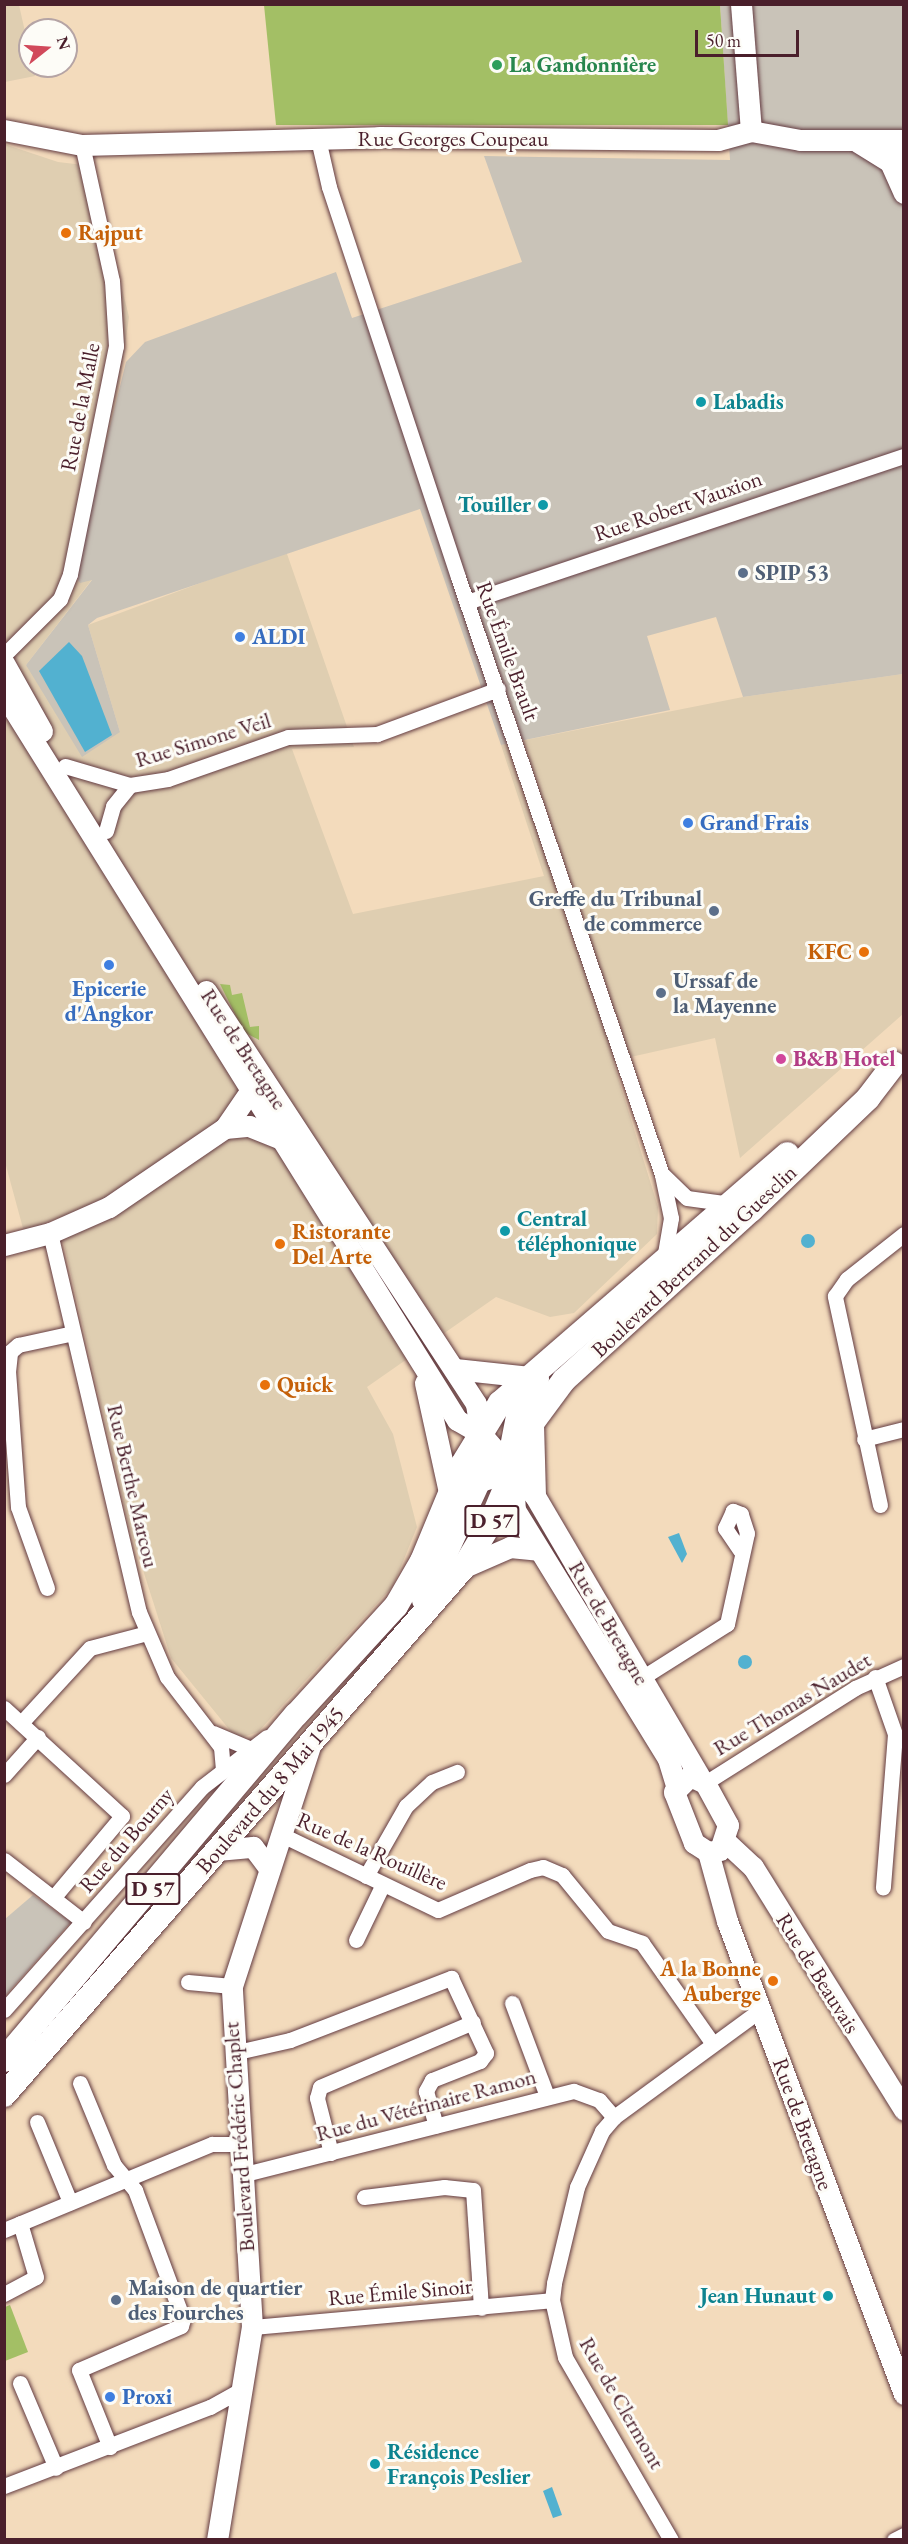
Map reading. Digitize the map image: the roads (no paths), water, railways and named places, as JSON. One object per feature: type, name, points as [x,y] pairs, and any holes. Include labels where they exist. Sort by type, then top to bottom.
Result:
[{"type":"main road","points":[[741,4],[751,131]]},
{"type":"main road","name":"Rue Georges Coupeau","points":[[4,130],[82,145],[318,139],[718,140],[751,131],[800,140],[903,143]]},
{"type":"main road","points":[[854,141],[882,153],[903,193]]},
{"type":"main road","name":"Rue de Bretagne","points":[[4,663],[106,831],[477,1404],[481,1434]]},
{"type":"main road","name":"Rue de Bretagne","points":[[4,694],[461,1425],[481,1434],[535,1496],[728,1826],[717,1847],[760,2010],[903,2394]]},
{"type":"main road","name":"Boulevard Bertrand du Guesclin","points":[[481,1434],[500,1403],[899,1060]]},
{"type":"main road","name":"Boulevard Bertrand du Guesclin","points":[[513,1470],[533,1422],[564,1380],[751,1210],[868,1098],[899,1060]]},
{"type":"main road","points":[[4,1245],[51,1233],[109,1207],[225,1128],[250,1090]]},
{"type":"main road","points":[[225,1128],[249,1126],[283,1140]]},
{"type":"main road","points":[[416,1356],[436,1419],[449,1492],[513,1470],[517,1417],[537,1373],[455,1369]]},
{"type":"main road","points":[[533,1422],[535,1496]]},
{"type":"main road","points":[[412,1624],[488,1463],[481,1434]]},
{"type":"main road","name":"Boulevard du 8 Mai 1945","points":[[4,2060],[296,1715],[396,1606],[422,1561],[449,1492],[481,1434]]},
{"type":"main road","name":"Rue de Bretagne","points":[[513,1470],[514,1510],[668,1759],[694,1843],[717,1847]]},
{"type":"main road","name":"Boulevard du 8 Mai 1945","points":[[4,2095],[464,1567],[513,1470]]},
{"type":"main road","points":[[464,1567],[501,1549],[538,1550]]},
{"type":"main road","name":"Boulevard Frédéric Chaplet","points":[[217,2540],[237,2417],[244,2388],[252,2327],[233,2053],[232,1986],[268,1867],[311,1743]]},
{"type":"main road","points":[[676,1785],[690,1776],[703,1781]]},
{"type":"main road","points":[[218,1850],[253,1847],[268,1867]]},
{"type":"main road","name":"Rue de Beauvais","points":[[717,1847],[753,1867],[903,2110]]},
{"type":"street","name":"Rue Émile Brault","points":[[318,139],[329,187],[662,1175],[671,1218],[662,1265]]},
{"type":"street","points":[[882,153],[903,143]]},
{"type":"street","name":"Rue de la Malle","points":[[4,655],[60,598],[70,574],[116,346],[112,281],[82,145]]},
{"type":"street","name":"Rue Robert Vauxion","points":[[467,602],[903,456]]},
{"type":"street","name":"Rue Simone Veil","points":[[65,766],[130,785],[168,779],[288,737],[377,735],[498,689]]},
{"type":"street","name":"Rue Simone Veil","points":[[106,831],[113,806],[130,785]]},
{"type":"street","name":"Rue Émile Brault","points":[[662,1175],[687,1198],[731,1204]]},
{"type":"street","name":"Rue Berthe Marcou","points":[[51,1233],[73,1333],[147,1633],[167,1677],[221,1747],[223,1770]]},
{"type":"street","points":[[880,1505],[835,1296],[847,1279],[903,1234]]},
{"type":"street","points":[[47,1588],[11,1508],[7,1351],[18,1345],[73,1333]]},
{"type":"street","points":[[864,1439],[903,1429]]},
{"type":"street","points":[[640,1678],[727,1624],[740,1550]]},
{"type":"street","points":[[21,1723],[90,1648],[147,1633]]},
{"type":"street","name":"Rue Thomas Naudet","points":[[703,1781],[875,1677],[903,1666]]},
{"type":"street","points":[[875,1677],[895,1734],[883,1888]]},
{"type":"street","points":[[4,1708],[122,1816],[53,1898]]},
{"type":"street","name":"Rue du Bourny","points":[[4,2010],[165,1828],[223,1770],[296,1715]]},
{"type":"street","name":"Rue Berthe Marcou","points":[[210,1732],[251,1749]]},
{"type":"street","points":[[4,1775],[38,1737]]},
{"type":"street","points":[[366,1876],[406,1806],[432,1782],[457,1772]]},
{"type":"street","name":"Rue de la Rouillère","points":[[280,1834],[438,1910],[530,1870],[543,1867],[562,1875],[609,1931],[642,1943],[713,2044]]},
{"type":"street","points":[[4,1860],[84,1922]]},
{"type":"street","points":[[356,1940],[383,1884]]},
{"type":"street","points":[[233,2053],[290,2040],[442,1978],[451,1978],[459,1988],[486,2053],[480,2061],[432,2080],[426,2091],[436,2126]]},
{"type":"street","points":[[188,1982],[232,1986]]},
{"type":"street","points":[[512,2003],[547,2096]]},
{"type":"street","name":"Rue de Clermont","points":[[671,2540],[565,2357],[552,2300],[577,2187],[614,2117],[760,2010]]},
{"type":"street","points":[[331,2153],[317,2098],[320,2087],[473,2022]]},
{"type":"street","points":[[80,2083],[124,2179],[135,2190],[183,2319],[181,2326],[79,2370],[110,2447]]},
{"type":"street","name":"Rue du Vétérinaire Ramon","points":[[241,2175],[547,2096],[588,2094],[614,2117]]},
{"type":"street","points":[[37,2122],[70,2202]]},
{"type":"street","points":[[4,2230],[212,2144],[239,2144]]},
{"type":"street","points":[[364,2198],[444,2187],[473,2190],[481,2308]]},
{"type":"street","points":[[4,2294],[36,2277],[20,2223]]},
{"type":"street","name":"Rue Émile Sinoir","points":[[252,2327],[552,2300]]},
{"type":"street","points":[[20,2383],[56,2468]]},
{"type":"street","points":[[4,2486],[56,2468],[210,2407],[244,2388]]},
{"type":"street","points":[[210,2407],[237,2417]]},
{"type":"street","points":[[894,2540],[903,2535]]},
{"type":"water","points":[[69,642],[82,656],[112,735],[85,752],[39,671]]},
{"type":"water","points":[[808,1234],[813,1236],[815,1241],[813,1246],[808,1248],[803,1246],[801,1241],[803,1236]]},
{"type":"water","points":[[679,1533],[687,1554],[682,1563],[668,1537]]},
{"type":"water","points":[[742,1655],[748,1655],[752,1662],[748,1669],[742,1669],[738,1665],[738,1659]]},
{"type":"water","points":[[552,2487],[562,2515],[553,2518],[543,2491]]},
{"type":"place","name":"La Gandonnière","points":[[497,65]]},
{"type":"place","name":"Rajput","points":[[66,233]]},
{"type":"place","name":"Labadis","points":[[701,402]]},
{"type":"place","name":"Touiller","points":[[543,505]]},
{"type":"place","name":"SPIP 53","points":[[743,573]]},
{"type":"place","name":"ALDI","points":[[240,637]]},
{"type":"place","name":"Grand Frais","points":[[688,823]]},
{"type":"place","name":"Greffe du Tribunal de commerce","points":[[714,911]]},
{"type":"place","name":"KFC","points":[[864,952]]},
{"type":"place","name":"Epicerie d'Angkor","points":[[109,965]]},
{"type":"place","name":"Urssaf de la Mayenne","points":[[661,993]]},
{"type":"place","name":"B&B Hotel","points":[[781,1059]]},
{"type":"place","name":"Central téléphonique","points":[[505,1231]]},
{"type":"place","name":"Ristorante Del Arte","points":[[280,1244]]},
{"type":"place","name":"Quick","points":[[265,1385]]},
{"type":"place","name":"A la Bonne Auberge","points":[[773,1981]]},
{"type":"place","name":"Jean Hunaut","points":[[828,2296]]},
{"type":"place","name":"Maison de quartier des Fourches","points":[[116,2300]]},
{"type":"place","name":"Proxi","points":[[110,2397]]},
{"type":"place","name":"Résidence François Peslier","points":[[375,2464]]}]
